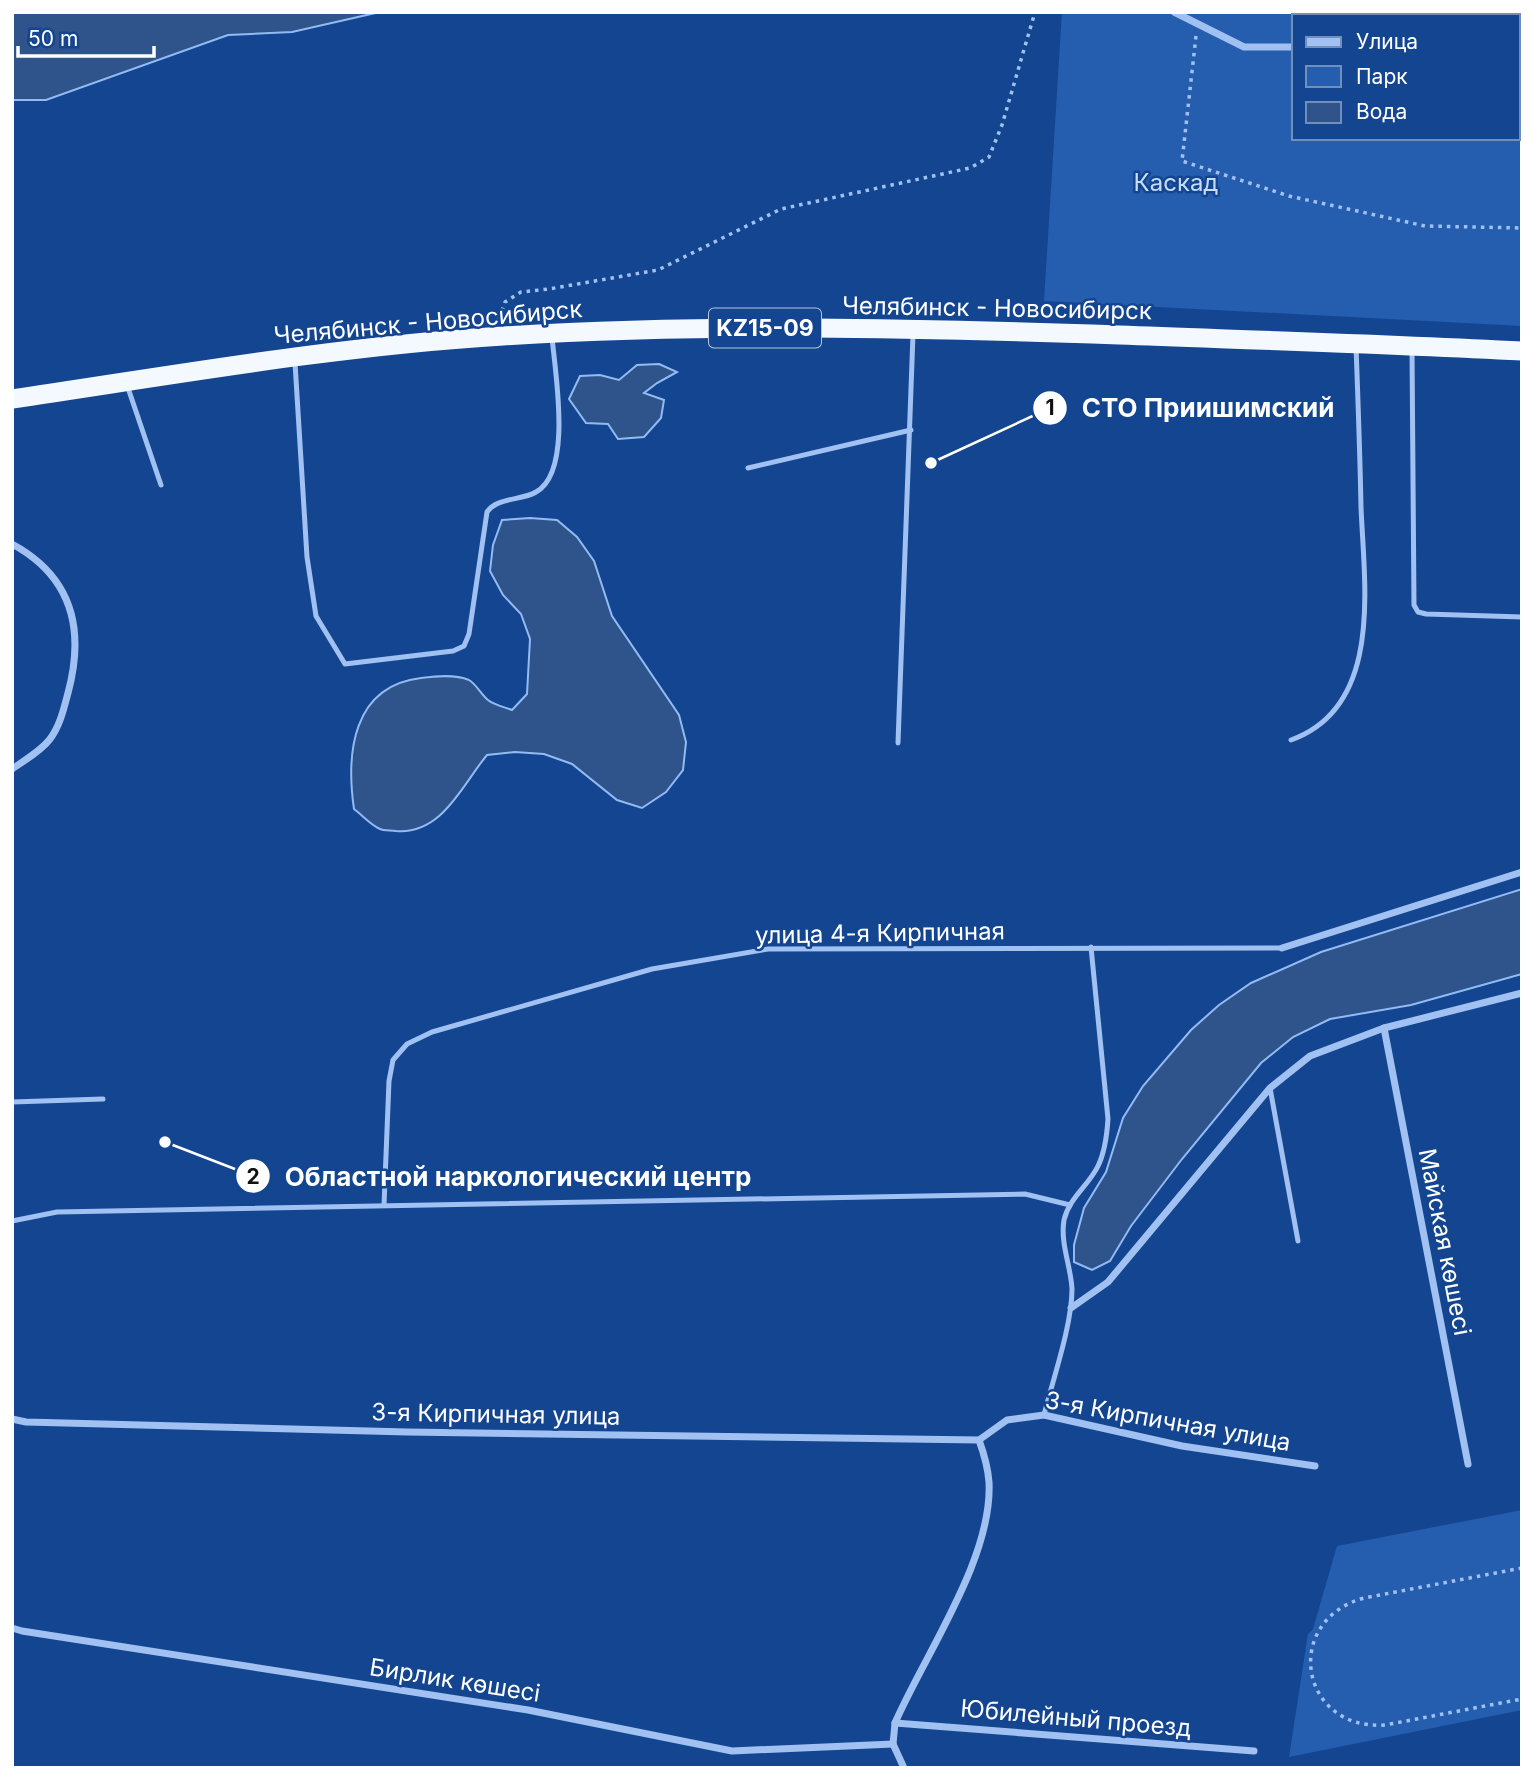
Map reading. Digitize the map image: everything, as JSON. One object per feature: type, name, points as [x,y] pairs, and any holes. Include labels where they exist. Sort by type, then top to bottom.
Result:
[{"type":"highway","name":"Челябинск - Новосибирск","points":[[12,399],[294,356],[499,336],[715,328],[913,328],[1522,351]]},
{"type":"street","points":[[1174,12],[1244,47],[1292,47]]},
{"type":"street","points":[[12,544],[36,560],[58,584],[72,612],[76,640],[73,676],[64,710],[51,738],[12,769]]},
{"type":"street","points":[[1282,947],[1522,872]]},
{"type":"street","points":[[1071,1308],[1108,1282],[1270,1088],[1310,1056],[1384,1028],[1522,993]]},
{"type":"street","name":"Майская көшесі","points":[[1384,1028],[1468,1464]]},
{"type":"street","name":"3-я Кирпичная улица","points":[[12,1419],[26,1422],[407,1432],[979,1440],[1007,1420],[1044,1415],[1182,1446],[1315,1466]]},
{"type":"street","points":[[904,1768],[893,1744],[895,1723],[969,1574],[988,1506],[989,1482],[979,1440]]},
{"type":"street","name":"Бирлик көшесі","points":[[12,1628],[528,1710],[732,1751],[893,1744]]},
{"type":"street","name":"Юбилейный проезд","points":[[895,1723],[1254,1751]]},
{"type":"lane","points":[[898,743],[913,328]]},
{"type":"lane","points":[[294,356],[307,557],[316,616],[345,664],[453,651],[464,646],[469,634],[487,512],[494,504],[538,491],[558,452],[560,433],[552,334]]},
{"type":"lane","points":[[1292,740],[1310,733],[1338,708],[1360,656],[1365,604],[1356,343]]},
{"type":"lane","points":[[1412,345],[1414,605],[1418,612],[1426,614],[1522,617]]},
{"type":"lane","points":[[126,382],[161,485]]},
{"type":"lane","points":[[748,468],[911,430]]},
{"type":"lane","points":[[1044,1415],[1071,1308],[1072,1287],[1064,1220],[1070,1205],[1099,1165],[1108,1130],[1091,947]]},
{"type":"lane","name":"улица 4-я Кирпичная","points":[[384,1205],[389,1081],[393,1060],[407,1044],[432,1032],[652,969],[768,949],[1282,947]]},
{"type":"lane","points":[[1270,1088],[1298,1241]]},
{"type":"lane","points":[[12,1102],[103,1099]]},
{"type":"lane","points":[[12,1221],[57,1212],[1025,1194],[1070,1205]]},
{"type":"path","points":[[499,336],[499,319],[505,302],[521,292],[658,270],[781,209],[970,168],[989,157],[1002,125],[1035,12]]},
{"type":"path","points":[[1197,24],[1182,161],[1289,196],[1425,226],[1522,228]]},
{"type":"path","points":[[1522,1568],[1364,1598],[1342,1606],[1325,1620],[1318,1630],[1310,1665],[1323,1701],[1340,1716],[1362,1725],[1385,1725],[1522,1699]]},
{"type":"green space","name":"Каскад","points":[[1062,12],[1522,12],[1522,326],[1044,301]]},
{"type":"green space","points":[[1522,1510],[1522,1710],[1289,1757],[1308,1634],[1313,1629],[1337,1546]]},
{"type":"water","points":[[12,12],[380,12],[292,32],[228,35],[46,100],[12,100]]},
{"type":"water","points":[[659,364],[677,372],[644,393],[664,400],[661,418],[644,437],[618,439],[608,424],[586,423],[569,399],[580,376],[600,375],[619,380],[637,365]]},
{"type":"water","points":[[502,520],[557,520],[577,537],[594,561],[612,616],[679,715],[686,742],[683,770],[666,792],[642,808],[617,800],[572,764],[544,754],[515,752],[487,755],[438,817],[412,830],[380,829],[354,809],[351,766],[353,745],[359,726],[367,708],[380,694],[398,684],[445,676],[469,680],[490,702],[512,710],[527,694],[530,639],[521,614],[503,595],[490,571],[493,545]]},
{"type":"water","points":[[1522,889],[1522,974],[1411,1005],[1330,1019],[1293,1037],[1261,1063],[1182,1159],[1131,1226],[1110,1261],[1092,1270],[1074,1262],[1074,1245],[1084,1208],[1106,1172],[1123,1118],[1143,1086],[1191,1030],[1219,1005],[1251,983],[1321,952]]},
{"type":"place","name":"СТО Приишимский","points":[[931,463]]},
{"type":"place","name":"Областной наркологический центр","points":[[165,1142]]}]
